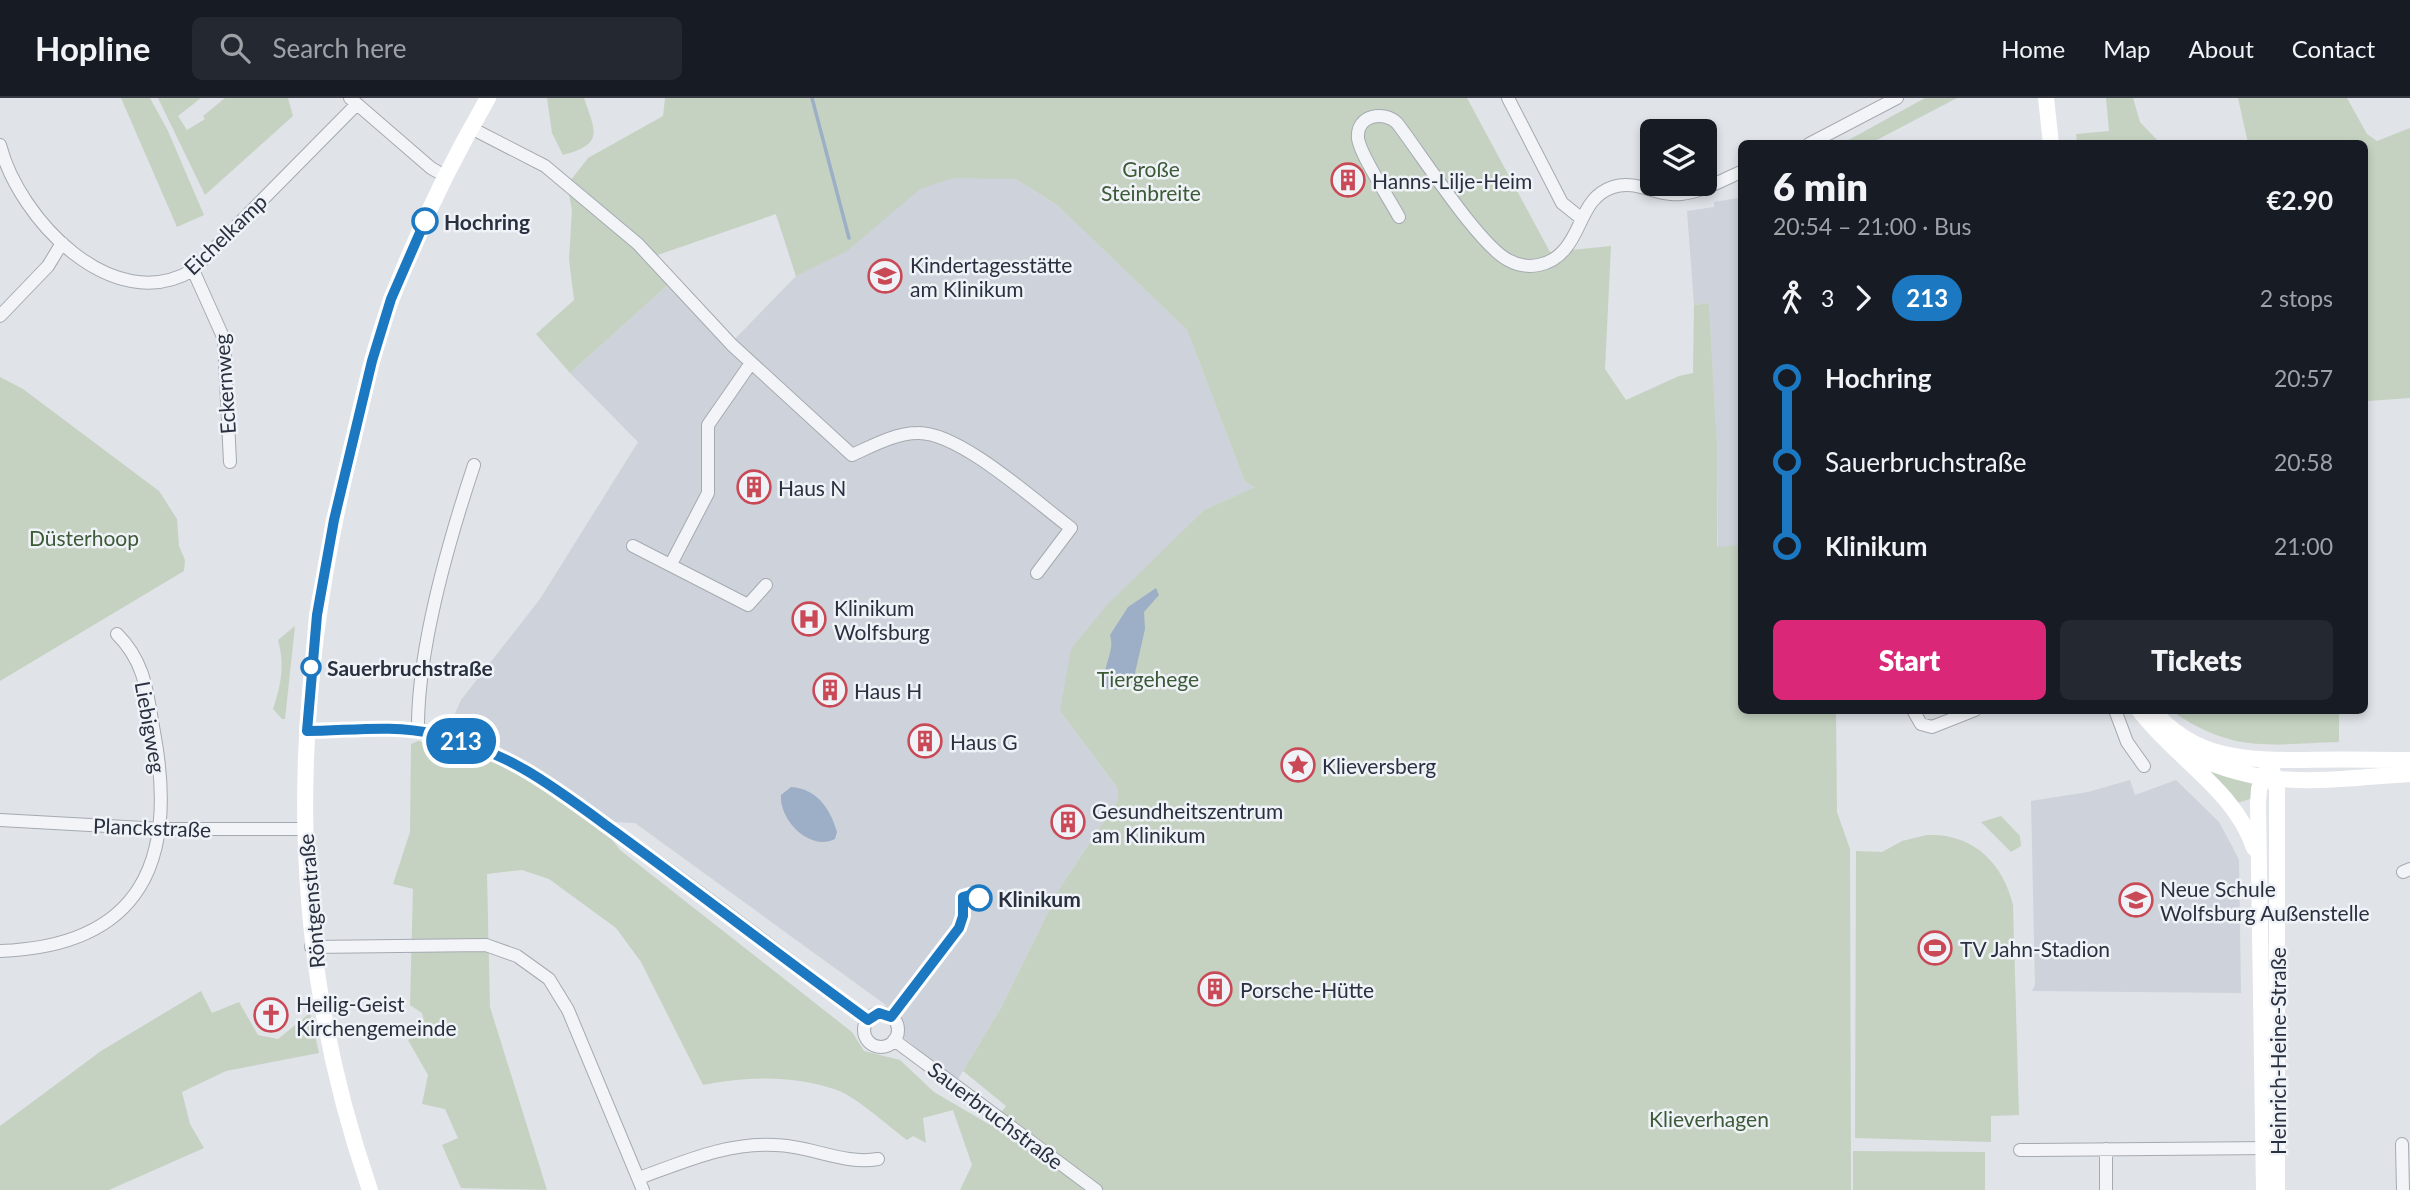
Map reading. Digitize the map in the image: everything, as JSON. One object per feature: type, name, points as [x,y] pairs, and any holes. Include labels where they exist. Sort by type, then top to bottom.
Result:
[{"type":"street","points":[[307,731],[317,615],[334,520],[372,361],[391,299],[445,176],[488,98]]},
{"type":"street","points":[[1508,98],[1562,203],[1582,219]]},
{"type":"street","points":[[1817,140],[1897,98]]},
{"type":"street","points":[[2046,98],[2051,140]]},
{"type":"street","name":"Eichelkamp","points":[[0,145],[2,165],[26,205],[62,243],[100,269],[144,284],[163,283],[193,270],[353,101],[431,168],[445,176]]},
{"type":"street","points":[[1399,217],[1359,143],[1360,128],[1366,119],[1383,114],[1397,123],[1489,245],[1510,261],[1533,266],[1558,258],[1568,246],[1593,199],[1613,187],[1636,185],[1680,195],[1738,173]]},
{"type":"street","points":[[471,128],[517,150],[561,178],[638,244],[732,345],[852,455],[890,439],[918,433],[941,436],[963,447],[1070,528],[1037,573]]},
{"type":"street","points":[[0,316],[48,266],[62,243]]},
{"type":"street","name":"Eckernweg","points":[[193,270],[224,339],[229,462]]},
{"type":"street","points":[[671,564],[708,493],[708,425],[751,363]]},
{"type":"street","points":[[418,731],[428,642],[456,524],[474,465]]},
{"type":"street","points":[[633,546],[748,605],[766,585]]},
{"type":"street","name":"Liebigweg","points":[[117,634],[133,650],[144,678],[158,751],[161,829]]},
{"type":"street","points":[[1915,714],[1921,724],[1932,727],[1965,714]]},
{"type":"street","points":[[2116,714],[2127,742],[2144,766]]},
{"type":"street","points":[[2143,714],[2161,734],[2212,765],[2270,780],[2410,774]]},
{"type":"street","points":[[2157,714],[2185,740],[2203,749],[2241,759],[2410,760]]},
{"type":"street","name":"Sauerbruchstraße","points":[[307,731],[418,731],[481,747],[528,769],[661,863],[868,1020]]},
{"type":"street","name":"Röntgenstraße","points":[[307,731],[304,830],[311,947],[330,1053],[370,1190]]},
{"type":"street","name":"Heinrich-Heine-Straße","points":[[2161,734],[2186,763],[2236,810],[2247,829],[2258,860]]},
{"type":"street","name":"Heinrich-Heine-Straße","points":[[2264,1190],[2271,1148],[2270,761]]},
{"type":"street","name":"Heinrich-Heine-Straße","points":[[2270,780],[2258,803],[2258,860],[2271,1148],[2277,1190]]},
{"type":"street","name":"Planckstraße","points":[[0,820],[161,829],[304,830]]},
{"type":"street","points":[[0,951],[36,950],[63,944],[90,934],[108,922],[135,893],[148,869],[161,829]]},
{"type":"street","points":[[311,947],[486,945],[517,956],[549,979],[568,1010],[641,1184],[730,1146],[777,1145],[859,1163],[878,1159]]},
{"type":"street","name":"Sauerbruchstraße","points":[[879,1013],[891,1017],[898,1028],[894,1040],[883,1047],[871,1043],[864,1032],[868,1020],[879,1013]]},
{"type":"street","name":"Sauerbruchstraße","points":[[894,1040],[1096,1190]]},
{"type":"street","points":[[2402,1143],[2403,1190]]},
{"type":"street","points":[[2020,1150],[2271,1148]]},
{"type":"street","points":[[2106,1149],[2106,1190]]},
{"type":"shaded area","name":"Klinikum Wolfsburg","points":[[956,143],[1057,205],[1187,330],[1245,482],[1255,487],[1204,510],[1164,550],[1060,711],[1117,787],[1118,800],[1060,888],[1002,1006],[957,1081],[903,1037],[901,1016],[635,823],[615,822],[489,740],[449,727],[461,700],[540,599],[638,442],[570,373],[670,283],[728,346],[796,276],[776,214]]},
{"type":"shaded area","points":[[1738,198],[1738,670],[1718,617],[1717,443],[1709,303],[1694,305],[1687,211],[1714,207],[1714,202]]},
{"type":"shaded area","name":"Neue Schule Wolfsburg Außenstelle","points":[[2130,780],[2135,795],[2176,780],[2219,822],[2232,846],[2239,860],[2241,993],[2032,991],[2035,985],[2031,801],[2088,792]]},
{"type":"green space","points":[[121,98],[150,98],[168,131],[204,215],[177,227]]},
{"type":"green space","points":[[158,98],[201,98],[178,116],[187,130],[205,119],[203,116],[225,98],[288,98],[293,116],[205,195]]},
{"type":"green space","points":[[547,98],[584,98],[593,128],[591,141],[586,146],[563,155],[552,133]]},
{"type":"green space","points":[[665,98],[1467,98],[1550,252],[1611,246],[1605,369],[1626,400],[1679,376],[1693,373],[1694,305],[1709,303],[1717,443],[1717,547],[1738,545],[1738,714],[1836,714],[1837,812],[1850,849],[1851,1190],[960,1190],[972,1165],[953,1110],[923,1118],[926,1143],[913,1136],[907,1140],[854,1099],[820,1085],[770,1079],[703,1085],[641,962],[616,928],[549,879],[522,870],[487,874],[490,1007],[547,1190],[461,1188],[442,1145],[458,1138],[445,1109],[422,1104],[428,1075],[408,1040],[426,1028],[422,1013],[410,1005],[413,889],[393,884],[410,832],[411,744],[418,741],[487,756],[560,796],[596,824],[620,850],[852,1032],[864,1051],[900,1060],[934,1092],[992,1126],[1006,1106],[963,1071],[1002,1006],[1060,888],[1118,800],[1117,787],[1060,711],[1071,649],[1107,605],[1204,510],[1255,487],[1245,482],[1187,330],[1057,205],[1015,179],[953,178],[920,189],[847,251],[796,276],[776,214],[649,258],[670,283],[570,373],[536,334],[574,300],[569,259],[572,210],[567,185],[588,158],[663,116]]},
{"type":"green space","points":[[1925,98],[1957,98],[1877,140],[1848,140]]},
{"type":"green space","points":[[2106,98],[2133,98],[2140,122],[2157,140],[2077,140],[2076,134],[2109,131]]},
{"type":"green space","points":[[2238,98],[2347,98],[2367,134],[2377,141],[2410,128],[2410,398],[2368,401],[2368,140],[2247,140]]},
{"type":"green space","name":"Düsterhoop","points":[[0,377],[23,389],[159,491],[177,519],[179,546],[185,560],[184,571],[0,681]]},
{"type":"green space","points":[[295,626],[285,719],[282,719],[273,709],[281,675],[278,640]]},
{"type":"green space","points":[[2177,714],[2339,714],[2339,742],[2252,743],[2233,740],[2194,725]]},
{"type":"green space","points":[[2207,770],[2252,784],[2253,798],[2237,803]]},
{"type":"green space","points":[[2001,816],[2020,836],[2021,846],[2011,852],[1981,822]]},
{"type":"green space","name":"TV Jahn-Stadion","points":[[1927,835],[1958,839],[1972,845],[1994,864],[2002,876],[2013,905],[2019,1115],[1991,1116],[1991,1142],[1855,1138],[1856,851],[1882,852],[1902,841]]},
{"type":"green space","points":[[201,991],[212,1013],[239,1002],[258,1035],[278,1039],[310,1013],[319,1053],[226,1071],[182,1092],[190,1124],[204,1148],[109,1190],[0,1190],[0,1126],[101,1051]]},
{"type":"green space","points":[[1853,1151],[1985,1152],[1985,1190],[1853,1190]]},
{"type":"water","points":[[1156,588],[1159,595],[1144,612],[1145,629],[1133,682],[1116,690],[1106,688],[1104,681],[1111,648],[1110,635],[1128,607]]},
{"type":"water","points":[[791,787],[808,792],[821,801],[834,823],[837,832],[835,839],[816,841],[806,837],[791,823],[785,814],[781,795]]},
{"type":"waterway","points":[[812,98],[849,238]]},
{"type":"bus line","name":"213","points":[[425,221],[391,299],[372,361],[334,520],[317,615],[307,731],[418,731],[481,747],[528,769],[661,863],[868,1020],[879,1013],[891,1017],[959,928],[964,912],[963,897],[970,895],[979,898]]},
{"type":"place","name":"Hanns-Lilje-Heim","points":[[1348,180]]},
{"type":"place","name":"Hochring","points":[[425,221]]},
{"type":"place","name":"Kindertagesstätte am Klinikum","points":[[885,276]]},
{"type":"place","name":"Haus N","points":[[754,487]]},
{"type":"place","name":"Klinikum Wolfsburg","points":[[809,619]]},
{"type":"place","name":"Sauerbruchstraße","points":[[311,667]]},
{"type":"place","name":"Haus H","points":[[830,690]]},
{"type":"place","name":"Haus G","points":[[925,741]]},
{"type":"place","name":"Klieversberg","points":[[1298,765]]},
{"type":"place","name":"Gesundheitszentrum am Klinikum","points":[[1068,822]]},
{"type":"place","name":"Klinikum","points":[[979,898]]},
{"type":"place","name":"Neue Schule Wolfsburg Außenstelle","points":[[2136,900]]},
{"type":"place","name":"TV Jahn-Stadion","points":[[1935,948]]},
{"type":"place","name":"Porsche-Hütte","points":[[1215,989]]},
{"type":"place","name":"Heilig-Geist Kirchengemeinde","points":[[271,1015]]},
{"type":"park label","name":"Große Steinbreite","points":[[1151,180]]},
{"type":"park label","name":"Tiergehege","points":[[1148,678]]},
{"type":"park label","name":"Klieverhagen","points":[[1709,1118]]}]
